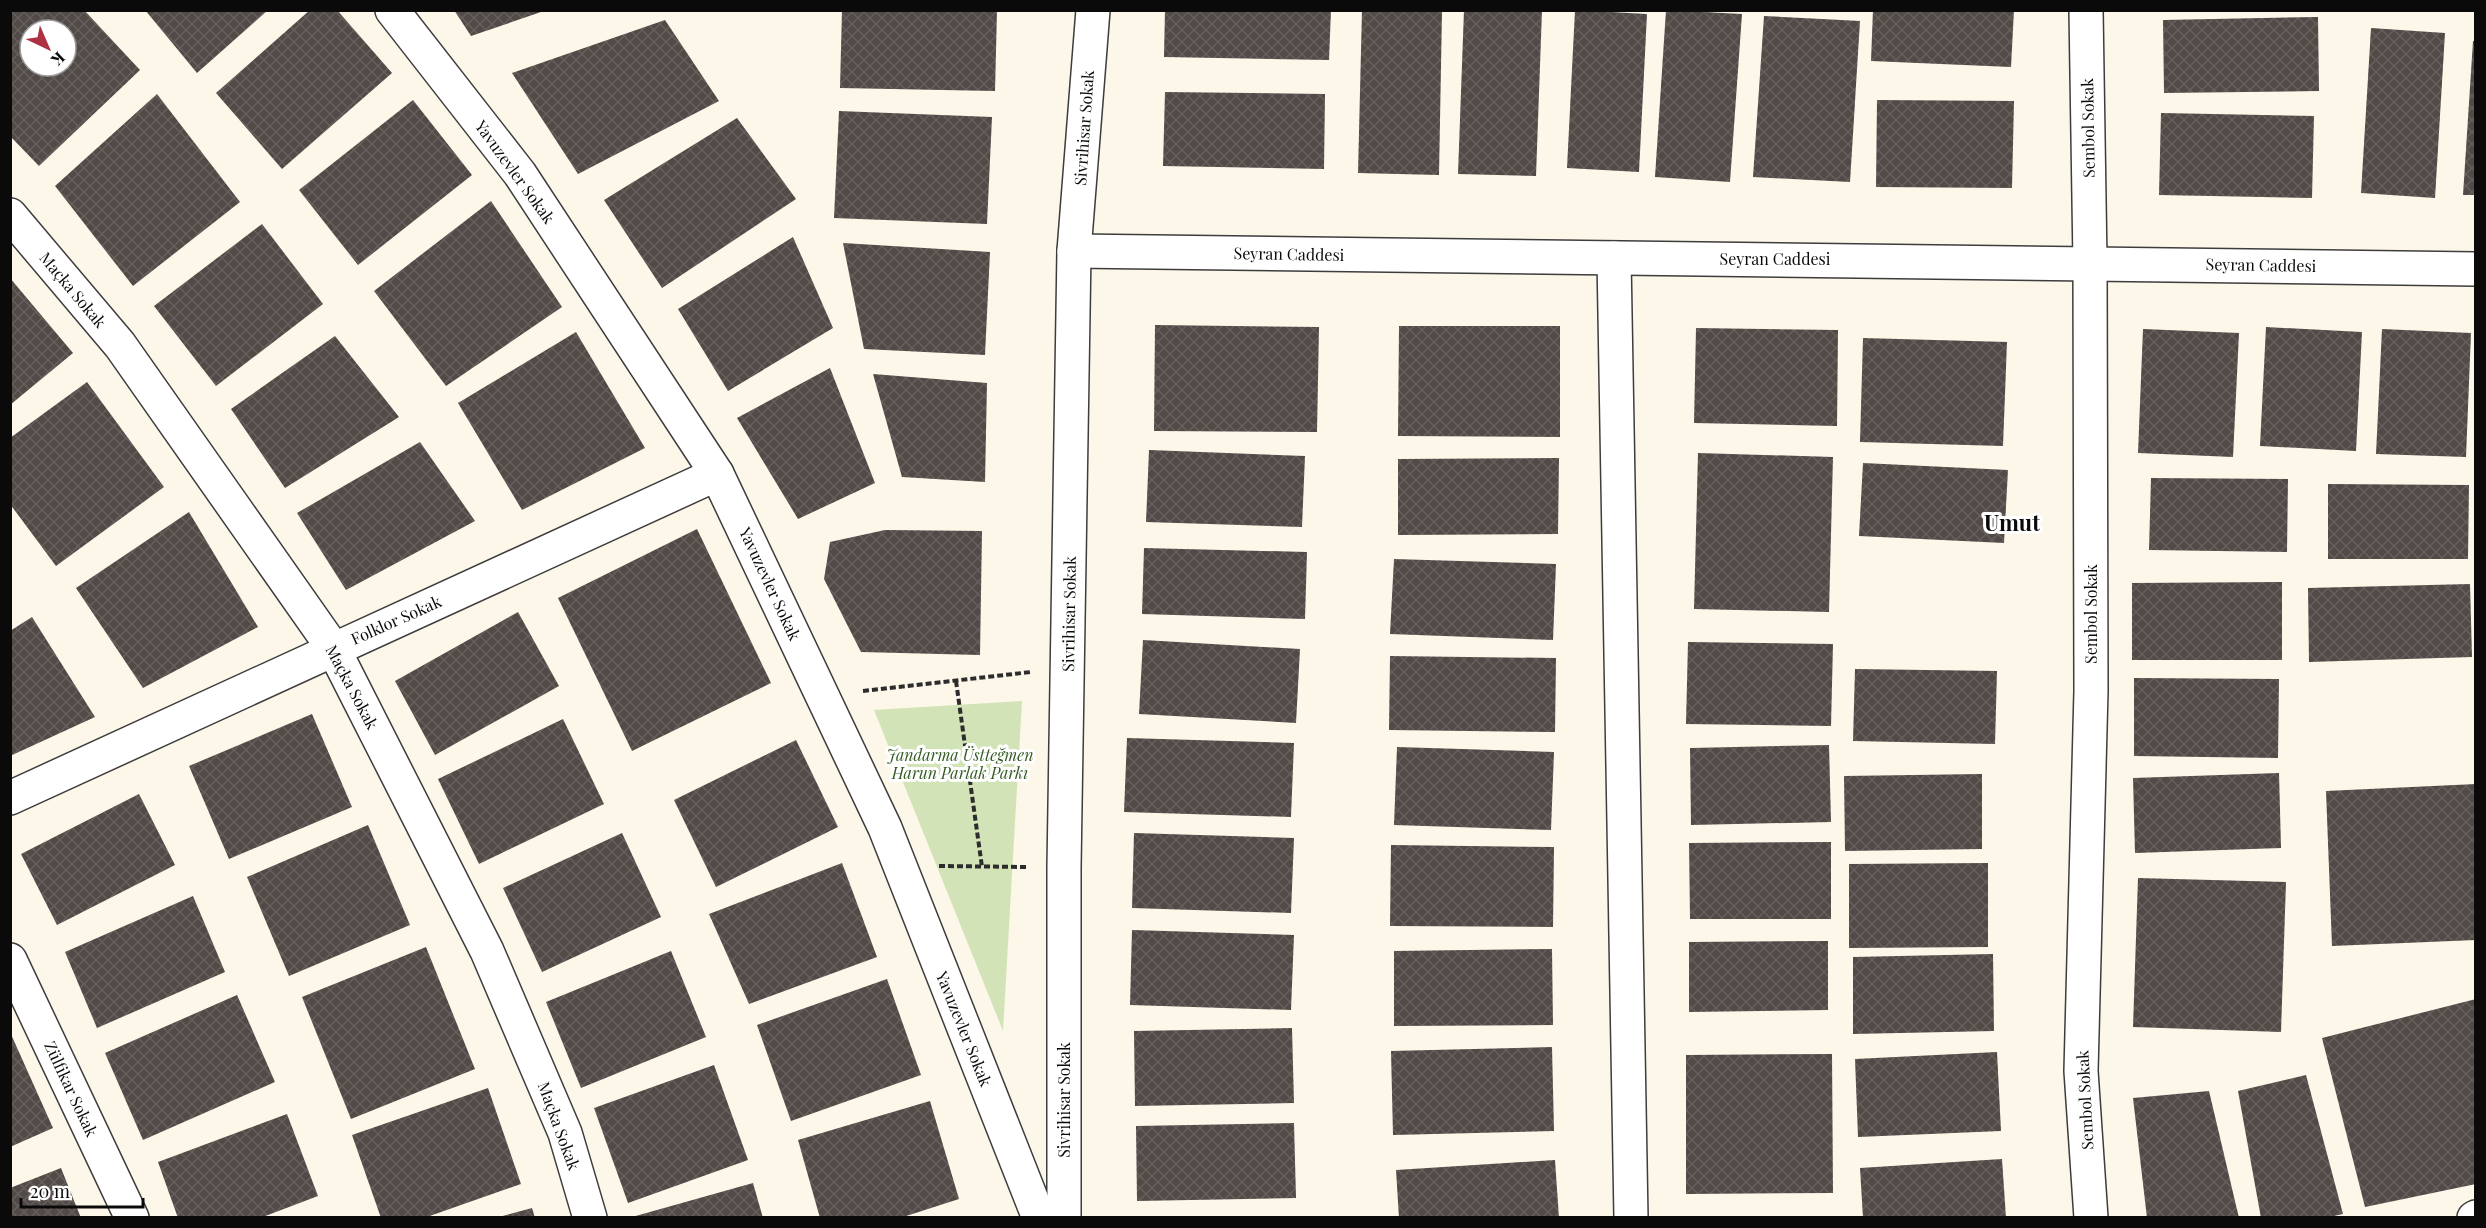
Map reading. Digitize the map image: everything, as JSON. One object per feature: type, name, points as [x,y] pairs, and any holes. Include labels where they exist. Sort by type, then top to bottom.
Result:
[{"type":"street","name":"Yavuzevler Sokak","points":[[392,10],[520,174],[717,474],[885,828],[1039,1218]]},
{"type":"street","name":"Sivrihisar Sokak","points":[[1064,1218],[1064,867],[1074,251],[1093,10]]},
{"type":"street","name":"Sembol Sokak","points":[[2086,10],[2090,262],[2091,692],[2081,1071],[2091,1218]]},
{"type":"street","name":"Maçka Sokak","points":[[10,215],[120,345],[333,648],[487,951],[565,1133],[590,1218]]},
{"type":"street","name":"Seyran Caddesi","points":[[1074,251],[2090,262],[2475,269]]},
{"type":"street","points":[[1614,258],[1630,1218]]},
{"type":"street","name":"Folklor Sokak","points":[[10,798],[717,474]]},
{"type":"street","name":"Zülfikar Sokak","points":[[10,960],[132,1218]]},
{"type":"path","points":[[823,696],[1068,667]]},
{"type":"path","points":[[956,681],[982,867]]},
{"type":"path","points":[[899,866],[1064,867]]},
{"type":"green space","name":"Jandarma Üstteğmen Harun Parlak Parkı","points":[[1022,701],[1003,1031],[874,710]]},
{"type":"building","points":[[10,10],[84,10],[140,70],[39,166],[10,136]]},
{"type":"building","points":[[145,10],[268,10],[197,73]]},
{"type":"building","points":[[310,10],[337,10],[392,73],[282,169],[216,93]]},
{"type":"building","points":[[454,10],[544,10],[544,11],[471,36]]},
{"type":"building","points":[[842,10],[997,10],[995,91],[840,88]]},
{"type":"building","points":[[1165,10],[1331,10],[1329,60],[1164,57]]},
{"type":"building","points":[[1362,10],[1442,11],[1439,175],[1358,173]]},
{"type":"building","points":[[1464,10],[1542,10],[1536,176],[1458,174]]},
{"type":"building","points":[[1575,10],[1647,14],[1639,172],[1567,168]]},
{"type":"building","points":[[1666,10],[1742,14],[1730,182],[1655,177]]},
{"type":"building","points":[[1873,10],[2014,10],[2011,67],[1871,61]]},
{"type":"building","points":[[1764,16],[1860,21],[1850,182],[1753,177]]},
{"type":"building","points":[[2318,17],[2319,91],[2164,93],[2163,20]]},
{"type":"building","points":[[665,20],[719,101],[578,174],[512,73]]},
{"type":"building","points":[[2371,28],[2445,33],[2435,198],[2361,193]]},
{"type":"building","points":[[2473,41],[2476,41],[2476,195],[2463,195]]},
{"type":"building","points":[[1165,92],[1325,94],[1324,169],[1163,166]]},
{"type":"building","points":[[157,94],[240,202],[133,286],[55,186]]},
{"type":"building","points":[[413,100],[472,175],[358,265],[299,190]]},
{"type":"building","points":[[1877,100],[2014,101],[2012,188],[1876,187]]},
{"type":"building","points":[[839,111],[992,117],[987,224],[834,218]]},
{"type":"building","points":[[2161,113],[2314,116],[2312,198],[2159,195]]},
{"type":"building","points":[[737,118],[796,199],[662,288],[604,200]]},
{"type":"building","points":[[491,201],[562,307],[446,386],[374,291]]},
{"type":"building","points":[[262,224],[323,304],[216,386],[154,306]]},
{"type":"building","points":[[793,237],[833,328],[728,391],[678,309]]},
{"type":"building","points":[[843,243],[990,252],[985,355],[864,349]]},
{"type":"building","points":[[10,278],[73,353],[10,405]]},
{"type":"building","points":[[1155,325],[1319,327],[1317,432],[1154,431]]},
{"type":"building","points":[[1399,326],[1560,326],[1560,437],[1398,436]]},
{"type":"building","points":[[2266,327],[2362,332],[2356,451],[2260,446]]},
{"type":"building","points":[[1696,328],[1838,330],[1837,426],[1694,423]]},
{"type":"building","points":[[2143,329],[2239,333],[2233,457],[2138,453]]},
{"type":"building","points":[[2382,329],[2471,333],[2466,457],[2376,454]]},
{"type":"building","points":[[576,332],[645,448],[522,510],[458,403]]},
{"type":"building","points":[[335,336],[399,417],[285,488],[231,409]]},
{"type":"building","points":[[1863,338],[2007,342],[2003,446],[1860,442]]},
{"type":"building","points":[[830,368],[875,483],[798,519],[737,418]]},
{"type":"building","points":[[873,374],[987,383],[985,482],[902,477]]},
{"type":"building","points":[[87,382],[164,487],[56,566],[10,504],[10,438]]},
{"type":"building","points":[[420,442],[475,521],[346,590],[297,513]]},
{"type":"building","points":[[1149,450],[1305,456],[1302,527],[1146,522]]},
{"type":"building","points":[[1698,453],[1833,457],[1829,612],[1694,609]]},
{"type":"building","points":[[1559,458],[1558,534],[1398,535],[1398,459]]},
{"type":"building","points":[[1863,463],[2008,470],[2004,543],[1859,536]]},
{"type":"building","points":[[2151,478],[2288,479],[2287,552],[2149,550]]},
{"type":"building","points":[[2328,484],[2469,485],[2468,559],[2328,559]]},
{"type":"building","points":[[189,512],[258,627],[143,688],[76,588]]},
{"type":"building","points":[[697,529],[771,683],[632,751],[558,598]]},
{"type":"building","points":[[885,530],[982,531],[980,655],[861,652],[824,579],[830,542]]},
{"type":"building","points":[[1144,548],[1307,552],[1305,619],[1142,614]]},
{"type":"building","points":[[1394,559],[1556,564],[1553,640],[1390,634]]},
{"type":"building","points":[[2282,582],[2282,660],[2132,660],[2132,583]]},
{"type":"building","points":[[2470,584],[2472,657],[2309,662],[2308,588]]},
{"type":"building","points":[[518,612],[559,686],[435,755],[395,681]]},
{"type":"building","points":[[32,617],[95,717],[10,756],[10,631]]},
{"type":"building","points":[[1143,640],[1300,649],[1296,723],[1139,714]]},
{"type":"building","points":[[1688,642],[1833,644],[1831,726],[1686,724]]},
{"type":"building","points":[[1390,656],[1556,658],[1555,732],[1389,730]]},
{"type":"building","points":[[1855,669],[1997,671],[1995,744],[1853,741]]},
{"type":"building","points":[[2134,678],[2279,679],[2278,758],[2134,756]]},
{"type":"building","points":[[312,714],[352,807],[229,859],[189,766]]},
{"type":"building","points":[[563,719],[604,804],[479,864],[438,779]]},
{"type":"building","points":[[1127,738],[1294,743],[1291,817],[1124,812]]},
{"type":"building","points":[[796,740],[838,827],[716,887],[674,800]]},
{"type":"building","points":[[1829,745],[1831,822],[1691,825],[1690,748]]},
{"type":"building","points":[[1397,747],[1554,752],[1551,830],[1394,825]]},
{"type":"building","points":[[2279,773],[2281,848],[2135,853],[2133,778]]},
{"type":"building","points":[[1982,774],[1982,849],[1845,851],[1844,776]]},
{"type":"building","points":[[2476,784],[2476,940],[2332,946],[2326,791]]},
{"type":"building","points":[[139,794],[175,865],[57,925],[21,854]]},
{"type":"building","points":[[368,825],[410,925],[289,976],[247,877]]},
{"type":"building","points":[[622,833],[661,917],[542,972],[503,888]]},
{"type":"building","points":[[1134,833],[1294,838],[1291,913],[1132,908]]},
{"type":"building","points":[[1831,842],[1831,919],[1690,919],[1689,843]]},
{"type":"building","points":[[1391,845],[1554,847],[1553,927],[1390,926]]},
{"type":"building","points":[[842,863],[877,957],[749,1004],[709,914]]},
{"type":"building","points":[[1988,863],[1988,947],[1849,948],[1849,864]]},
{"type":"building","points":[[2138,878],[2286,882],[2281,1032],[2133,1027]]},
{"type":"building","points":[[193,896],[225,972],[97,1028],[65,952]]},
{"type":"building","points":[[1132,930],[1294,935],[1291,1010],[1130,1005]]},
{"type":"building","points":[[1828,941],[1828,1010],[1689,1012],[1689,942]]},
{"type":"building","points":[[426,947],[475,1069],[351,1119],[302,997]]},
{"type":"building","points":[[1552,949],[1553,1025],[1394,1026],[1394,951]]},
{"type":"building","points":[[671,951],[706,1037],[581,1088],[546,1002]]},
{"type":"building","points":[[1993,954],[1994,1031],[1853,1034],[1853,957]]},
{"type":"building","points":[[887,979],[921,1075],[791,1121],[757,1025]]},
{"type":"building","points":[[237,995],[275,1082],[143,1140],[105,1053]]},
{"type":"building","points":[[2476,999],[2476,1184],[2365,1207],[2322,1038]]},
{"type":"building","points":[[1292,1028],[1294,1103],[1135,1106],[1134,1031]]},
{"type":"building","points":[[10,1032],[53,1128],[10,1147]]},
{"type":"building","points":[[1552,1047],[1554,1131],[1393,1135],[1391,1051]]},
{"type":"building","points":[[1997,1052],[2001,1131],[1858,1137],[1855,1059]]},
{"type":"building","points":[[1832,1054],[1833,1193],[1686,1194],[1686,1055]]},
{"type":"building","points":[[714,1065],[748,1160],[628,1203],[594,1108]]},
{"type":"building","points":[[2306,1075],[2343,1214],[2325,1218],[2261,1218],[2238,1091]]},
{"type":"building","points":[[488,1088],[521,1184],[424,1218],[381,1218],[352,1135]]},
{"type":"building","points":[[2209,1091],[2239,1218],[2147,1218],[2133,1098]]},
{"type":"building","points":[[930,1101],[959,1199],[900,1218],[820,1218],[798,1140]]},
{"type":"building","points":[[287,1114],[318,1196],[260,1218],[178,1218],[158,1162]]},
{"type":"building","points":[[1294,1123],[1296,1198],[1137,1201],[1136,1126]]},
{"type":"building","points":[[2002,1159],[2006,1218],[1863,1218],[1860,1168]]},
{"type":"building","points":[[1555,1160],[1559,1218],[1399,1218],[1396,1170]]},
{"type":"building","points":[[61,1168],[81,1218],[10,1218],[10,1188]]},
{"type":"building","points":[[753,1183],[763,1218],[632,1218],[632,1217]]},
{"type":"building","points":[[532,1208],[535,1218],[499,1218],[499,1217]]},
{"type":"district","name":"Umut","points":[[2012,523]]}]
